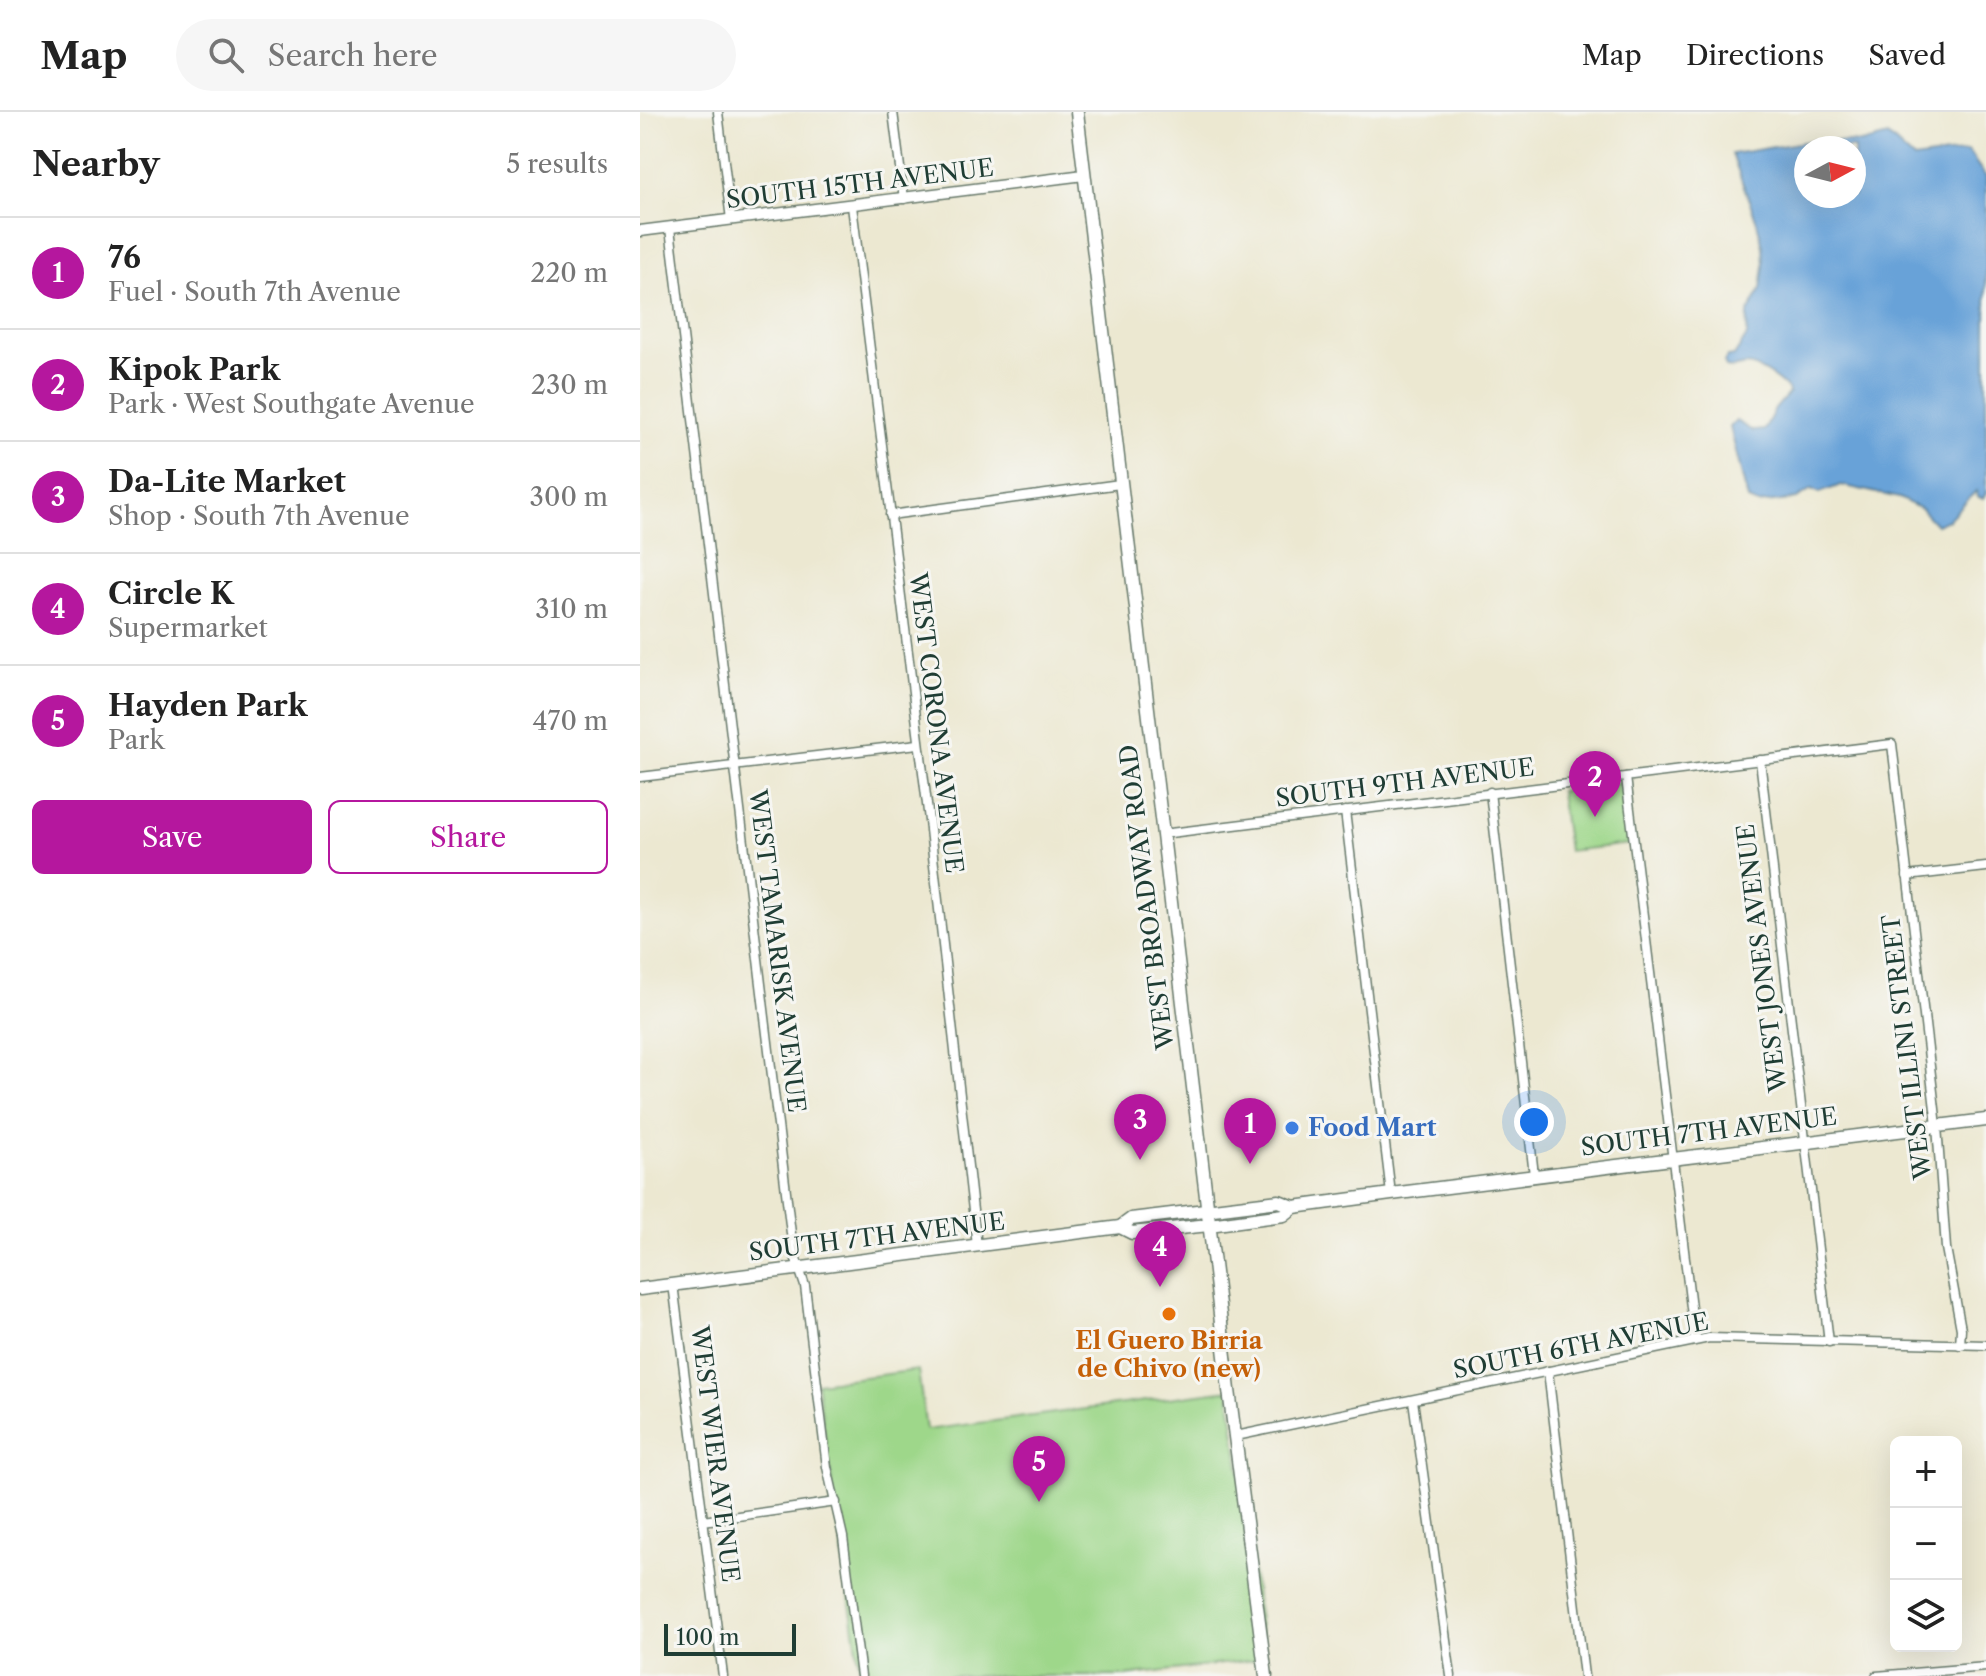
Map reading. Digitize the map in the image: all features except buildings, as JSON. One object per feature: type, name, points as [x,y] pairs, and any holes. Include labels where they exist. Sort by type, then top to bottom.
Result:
[{"type":"main road","name":"WEST BROADWAY ROAD","points":[[1077,112],[1207,1210],[1266,1676]]},
{"type":"main road","name":"SOUTH 7TH AVENUE","points":[[1120,1227],[1132,1233],[1209,1225],[1281,1215],[1294,1207],[1986,1120]]},
{"type":"main road","name":"SOUTH 7TH AVENUE","points":[[640,1289],[1120,1227],[1131,1219],[1279,1201],[1294,1207]]},
{"type":"street","points":[[718,112],[731,220]]},
{"type":"street","points":[[893,112],[904,199]]},
{"type":"street","name":"SOUTH 15TH AVENUE","points":[[640,231],[1084,175]]},
{"type":"street","name":"WEST CORONA AVENUE","points":[[852,206],[928,812],[977,1246]]},
{"type":"street","name":"WEST TAMARISK AVENUE","points":[[670,228],[789,1221],[797,1269],[805,1286],[827,1467],[843,1537],[861,1676]]},
{"type":"street","points":[[890,515],[1120,484]]},
{"type":"street","points":[[640,777],[918,744]]},
{"type":"street","name":"SOUTH 9TH AVENUE","points":[[1162,834],[1892,744]]},
{"type":"street","name":"WEST ILLINI STREET","points":[[1892,744],[1937,1126],[1946,1248],[1961,1329],[1960,1345]]},
{"type":"street","name":"WEST JONES AVENUE","points":[[1760,760],[1829,1342]]},
{"type":"street","points":[[1626,777],[1695,1340]]},
{"type":"street","points":[[1490,792],[1534,1175]]},
{"type":"street","points":[[1345,811],[1391,1194]]},
{"type":"street","points":[[1907,876],[1986,867]]},
{"type":"street","name":"WEST WIER AVENUE","points":[[673,1284],[723,1676]]},
{"type":"street","name":"SOUTH 6TH AVENUE","points":[[1236,1436],[1695,1340],[1986,1345]]},
{"type":"street","points":[[1548,1371],[1584,1676]]},
{"type":"street","points":[[1413,1400],[1451,1676]]},
{"type":"street","points":[[703,1521],[836,1502]]},
{"type":"street","points":[[1876,1676],[1986,1667]]},
{"type":"green space","points":[[1622,783],[1629,844],[1568,851],[1560,791]]},
{"type":"green space","points":[[918,1370],[926,1430],[1229,1390],[1264,1659],[1125,1676],[861,1676],[817,1383]]},
{"type":"water","points":[[1888,136],[1913,159],[1968,151],[1986,177],[1986,493],[1983,499],[1977,496],[1976,491],[1948,520],[1936,525],[1921,509],[1899,498],[1841,485],[1820,493],[1811,489],[1797,499],[1758,504],[1748,500],[1730,427],[1736,421],[1753,431],[1764,430],[1775,409],[1789,393],[1764,371],[1746,365],[1726,367],[1724,362],[1727,357],[1734,356],[1747,336],[1748,313],[1761,289],[1764,266],[1757,222],[1732,154],[1794,144],[1794,208],[1866,208],[1866,142]]},
{"type":"place","name":"Kipok Park","points":[[1595,817]]},
{"type":"place","name":"Food Mart","points":[[1292,1128]]},
{"type":"place","name":"Da-Lite Market","points":[[1140,1160]]},
{"type":"place","name":"76","points":[[1250,1164]]},
{"type":"place","name":"Circle K","points":[[1160,1287]]},
{"type":"place","name":"El Guero Birria de Chivo (new)","points":[[1169,1314]]},
{"type":"place","name":"Hayden Park","points":[[1039,1502]]}]
